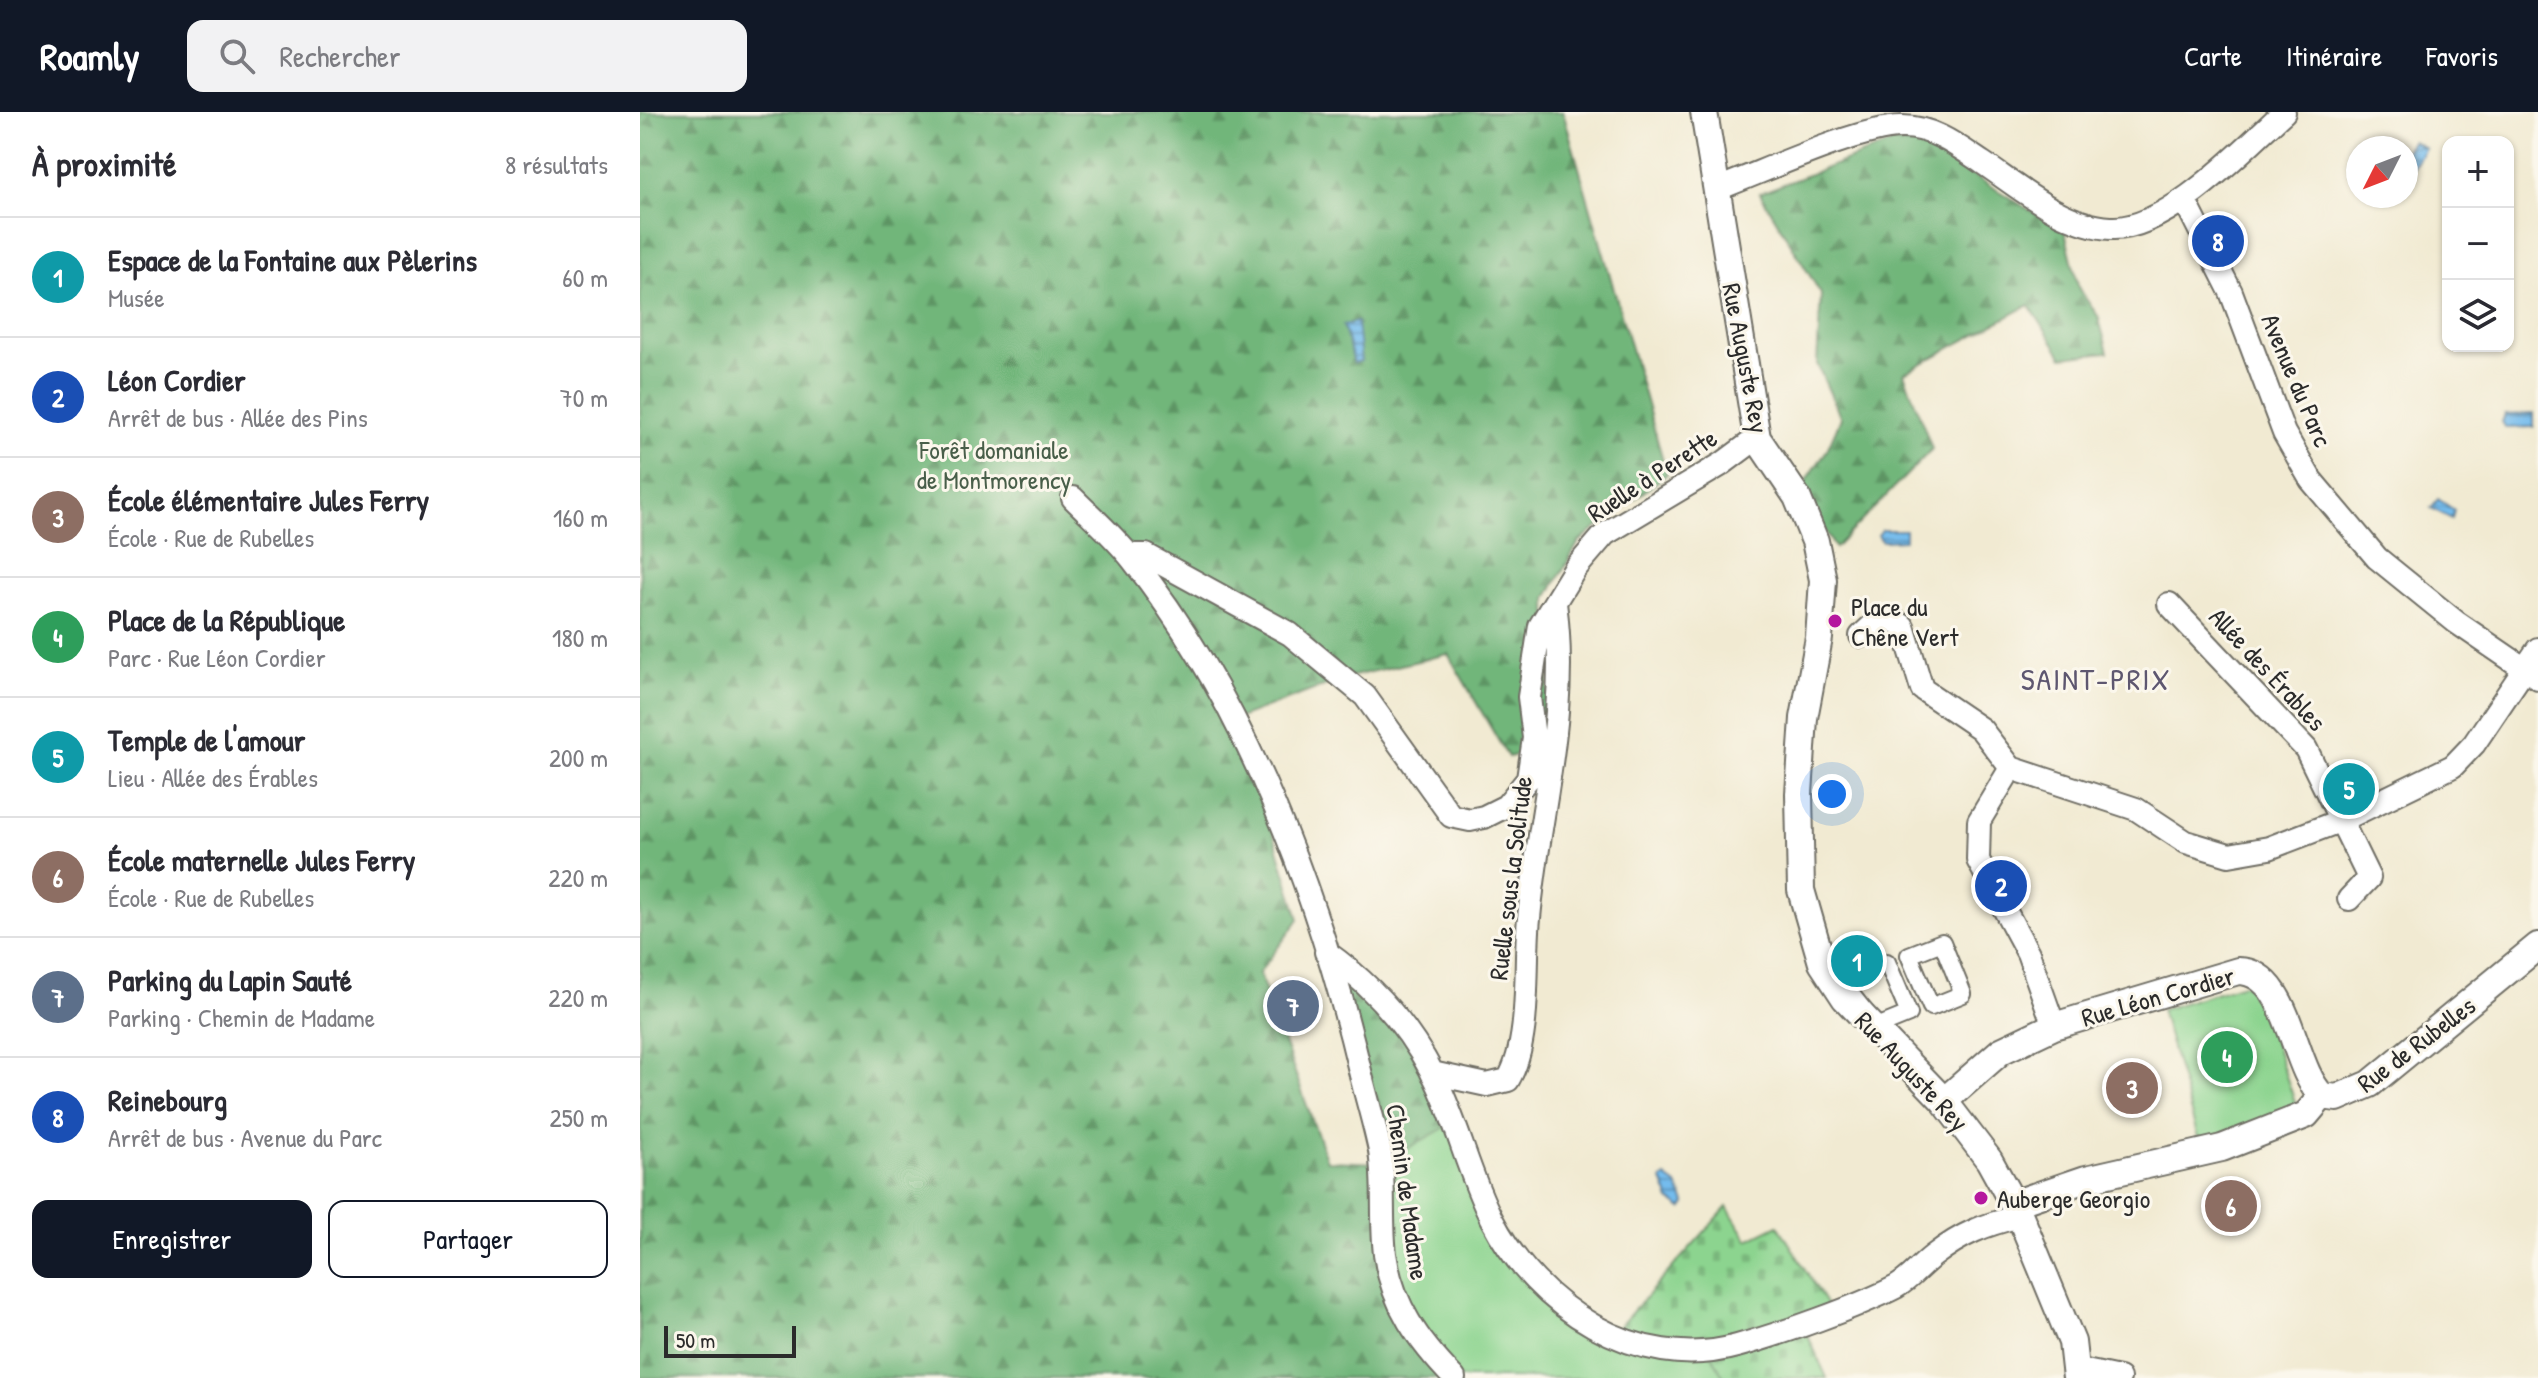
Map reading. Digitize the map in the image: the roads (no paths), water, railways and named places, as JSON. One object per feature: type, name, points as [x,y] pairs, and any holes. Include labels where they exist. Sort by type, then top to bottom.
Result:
[{"type":"street","name":"Rue Auguste Rey","points":[[1704,112],[1757,438],[1797,497],[1815,541],[1823,580],[1819,638],[1804,718],[1799,794],[1801,890],[1813,934],[1822,963],[1845,998],[1944,1101],[1989,1160],[2016,1210],[2072,1342],[2076,1374]]},
{"type":"street","points":[[1717,189],[1874,131],[1903,126],[1943,137],[2065,215],[2110,229],[2139,223],[2185,201],[2284,112]]},
{"type":"street","name":"Avenue du Parc","points":[[2185,201],[2231,292],[2284,433],[2311,480],[2377,558],[2531,675]]},
{"type":"street","name":"Ruelle à Perette","points":[[1129,555],[1146,555],[1290,634],[1365,696],[1451,816],[1470,820],[1506,806],[1528,779],[1534,738],[1529,697],[1540,626],[1575,569],[1605,534],[1722,464],[1757,438]]},
{"type":"street","name":"Chemin de Madame","points":[[1073,498],[1129,555],[1210,674],[1267,781],[1326,952],[1380,1151],[1385,1255],[1396,1299],[1420,1343],[1454,1378]]},
{"type":"street","name":"Ruelle sous la Solitude","points":[[1432,1073],[1487,1085],[1508,1080],[1515,1068],[1520,1045],[1529,915],[1555,755],[1559,636],[1555,603]]},
{"type":"street","name":"Allée des Érables","points":[[2169,604],[2306,749],[2369,878],[2349,899]]},
{"type":"street","points":[[1861,636],[1875,623],[1889,617],[1903,626],[1922,689],[1981,729],[2011,768],[2136,809],[2186,842],[2229,855],[2269,848],[2342,820],[2453,766],[2531,675],[2538,649]]},
{"type":"street","points":[[2011,768],[1979,821],[1978,860],[2028,953],[2054,1026]]},
{"type":"street","name":"Rue de Rubelles","points":[[2016,1210],[2086,1179],[2237,1143],[2306,1115],[2322,1096],[2337,1098],[2370,1084],[2538,946]]},
{"type":"street","points":[[1326,952],[1361,977],[1393,1011],[1432,1073],[1491,1220],[1530,1278],[1588,1323],[1657,1350],[1691,1352],[1734,1347],[1798,1325],[1898,1286],[1964,1234],[2016,1210]]},
{"type":"street","name":"Rue Léon Cordier","points":[[1944,1101],[2001,1051],[2054,1026],[2238,971],[2249,971],[2267,983],[2274,993],[2311,1081],[2322,1096]]},
{"type":"street","points":[[2076,1374],[2119,1378]]},
{"type":"water","points":[[2418,144],[2425,148],[2418,160]]},
{"type":"water","points":[[1357,322],[1361,361],[1354,363],[1343,325]]},
{"type":"water","points":[[2534,414],[2534,427],[2506,428],[2502,422],[2505,415]]},
{"type":"water","points":[[2438,499],[2454,510],[2452,519],[2431,508]]},
{"type":"water","points":[[1882,530],[1905,530],[1905,540],[1882,541],[1878,535]]},
{"type":"water","points":[[1666,1177],[1677,1185],[1686,1205],[1682,1209],[1670,1200],[1662,1180]]},
{"type":"place","name":"Reinebourg","points":[[2218,241]]},
{"type":"place","name":"Place du Chêne Vert","points":[[1835,621]]},
{"type":"place","name":"Temple de l'amour","points":[[2349,789]]},
{"type":"place","name":"Léon Cordier","points":[[2001,886]]},
{"type":"place","name":"Espace de la Fontaine aux Pèlerins","points":[[1857,961]]},
{"type":"place","name":"Parking du Lapin Sauté","points":[[1293,1006]]},
{"type":"place","name":"Place de la République","points":[[2227,1057]]},
{"type":"place","name":"École élémentaire Jules Ferry","points":[[2132,1088]]},
{"type":"place","name":"Auberge Georgio","points":[[1981,1198]]},
{"type":"place","name":"École maternelle Jules Ferry","points":[[2231,1206]]},
{"type":"district","name":"SAINT-PRIX","points":[[2096,679]]},
{"type":"park label","name":"Forêt domaniale de Montmorency","points":[[994,464]]}]
